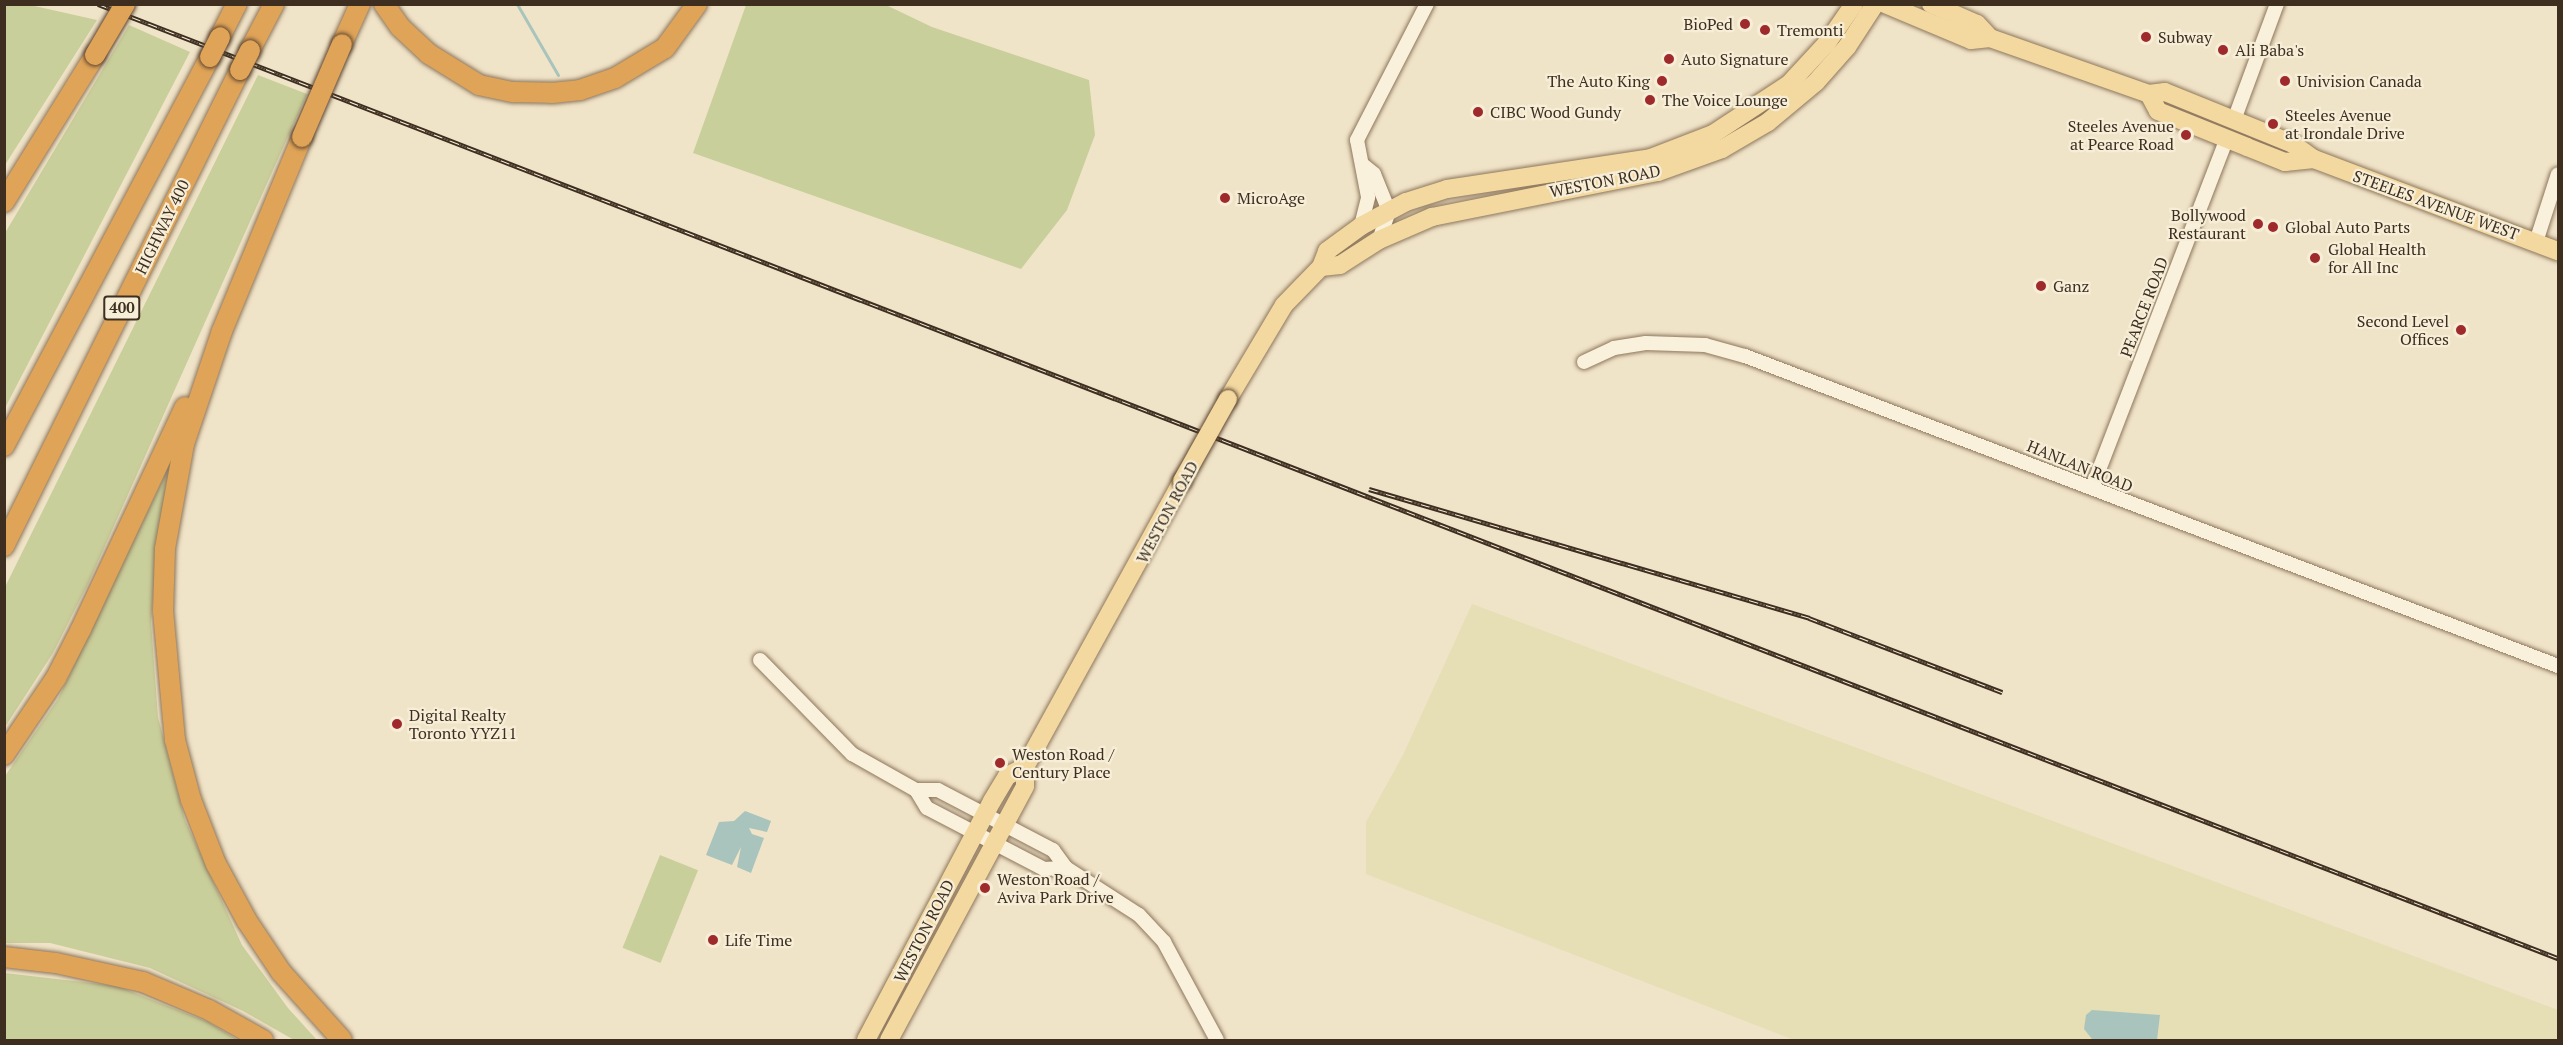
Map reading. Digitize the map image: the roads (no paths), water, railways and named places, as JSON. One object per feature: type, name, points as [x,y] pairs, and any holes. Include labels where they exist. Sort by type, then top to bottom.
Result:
[{"type":"highway","points":[[4,202],[125,4]]},
{"type":"highway","name":"400","points":[[4,446],[237,4]]},
{"type":"highway","name":"HIGHWAY 400","points":[[4,546],[274,4]]},
{"type":"highway","points":[[4,755],[56,678],[81,629],[222,331],[360,4]]},
{"type":"highway","points":[[384,4],[400,27],[429,54],[479,85],[513,92],[552,93],[580,90],[615,78],[664,48],[697,4]]},
{"type":"highway","points":[[222,331],[184,444],[165,549],[166,673],[175,740],[191,800],[216,864],[241,911],[281,972],[342,1041]]},
{"type":"highway","points":[[4,957],[56,963],[143,982],[209,1010],[263,1041]]},
{"type":"main road","name":"WESTON ROAD","points":[[889,1041],[992,843],[1025,786],[1025,767],[1182,481],[1284,305],[1322,267],[1327,251],[1360,226],[1389,211],[1447,189],[1651,158],[1713,134],[1789,84],[1827,43],[1854,4]]},
{"type":"main road","name":"WESTON ROAD","points":[[1322,267],[1340,265],[1379,240],[1432,217],[1658,172],[1722,149],[1768,122],[1816,82],[1846,47],[1875,4]]},
{"type":"main road","name":"STEELES AVENUE WEST","points":[[1885,4],[1971,40],[1990,38],[2149,94],[2165,92],[2293,144],[2314,159],[2559,251]]},
{"type":"main road","name":"STEELES AVENUE WEST","points":[[1931,4],[1977,24],[1990,38]]},
{"type":"main road","name":"STEELES AVENUE WEST","points":[[2149,94],[2158,111],[2285,162],[2314,159]]},
{"type":"main road","points":[[2227,139],[2234,120]]},
{"type":"main road","name":"WESTON ROAD","points":[[866,1041],[984,815],[1007,776],[1025,767]]},
{"type":"street","points":[[1360,226],[1368,197],[1362,179],[1363,165],[1358,140],[1361,128],[1427,4]]},
{"type":"street","points":[[2234,120],[2277,4]]},
{"type":"street","name":"PEARCE ROAD","points":[[2092,488],[2227,139]]},
{"type":"street","points":[[1363,165],[1374,174],[1389,211],[1379,240]]},
{"type":"street","points":[[2536,242],[2559,174]]},
{"type":"street","name":"HANLAN ROAD","points":[[1584,362],[1628,344],[1705,345],[1869,401],[2559,666]]},
{"type":"street","points":[[760,660],[852,754],[916,790],[927,808],[1044,869],[1066,868]]},
{"type":"street","points":[[916,790],[938,790],[1053,850],[1066,868],[1139,915],[1164,942],[1217,1041]]},
{"type":"water","points":[[745,811],[771,821],[767,832],[749,828],[752,834],[764,838],[751,873],[737,867],[741,847],[732,865],[706,855],[719,822],[734,821]]},
{"type":"water","points":[[2092,1010],[2160,1015],[2157,1040],[2092,1039],[2084,1029],[2086,1015]]},
{"type":"waterway","points":[[517,4],[558,75]]},
{"type":"railway","points":[[98,4],[2558,958]]},
{"type":"railway","points":[[1369,489],[1809,618],[2002,692]]},
{"type":"place","name":"BioPed","points":[[1745,24]]},
{"type":"place","name":"Tremonti","points":[[1765,30]]},
{"type":"place","name":"Subway","points":[[2146,37]]},
{"type":"place","name":"Ali Baba's","points":[[2223,50]]},
{"type":"place","name":"Auto Signature","points":[[1669,59]]},
{"type":"place","name":"The Auto King","points":[[1662,81]]},
{"type":"place","name":"Univision Canada","points":[[2285,81]]},
{"type":"place","name":"The Voice Lounge","points":[[1650,100]]},
{"type":"place","name":"CIBC Wood Gundy","points":[[1478,112]]},
{"type":"place","name":"Steeles Avenue at Irondale Drive","points":[[2273,124]]},
{"type":"place","name":"Steeles Avenue at Pearce Road","points":[[2186,135]]},
{"type":"place","name":"MicroAge","points":[[1225,198]]},
{"type":"place","name":"Bollywood Restaurant","points":[[2258,224]]},
{"type":"place","name":"Global Auto Parts","points":[[2273,227]]},
{"type":"place","name":"Global Health for All Inc","points":[[2315,258]]},
{"type":"place","name":"Ganz","points":[[2041,286]]},
{"type":"place","name":"Second Level Offices","points":[[2461,330]]},
{"type":"place","name":"Digital Realty Toronto YYZ11","points":[[397,724]]},
{"type":"place","name":"Weston Road / Century Place","points":[[1000,763]]},
{"type":"place","name":"Weston Road / Aviva Park Drive","points":[[985,888]]},
{"type":"place","name":"Life Time","points":[[713,940]]}]
